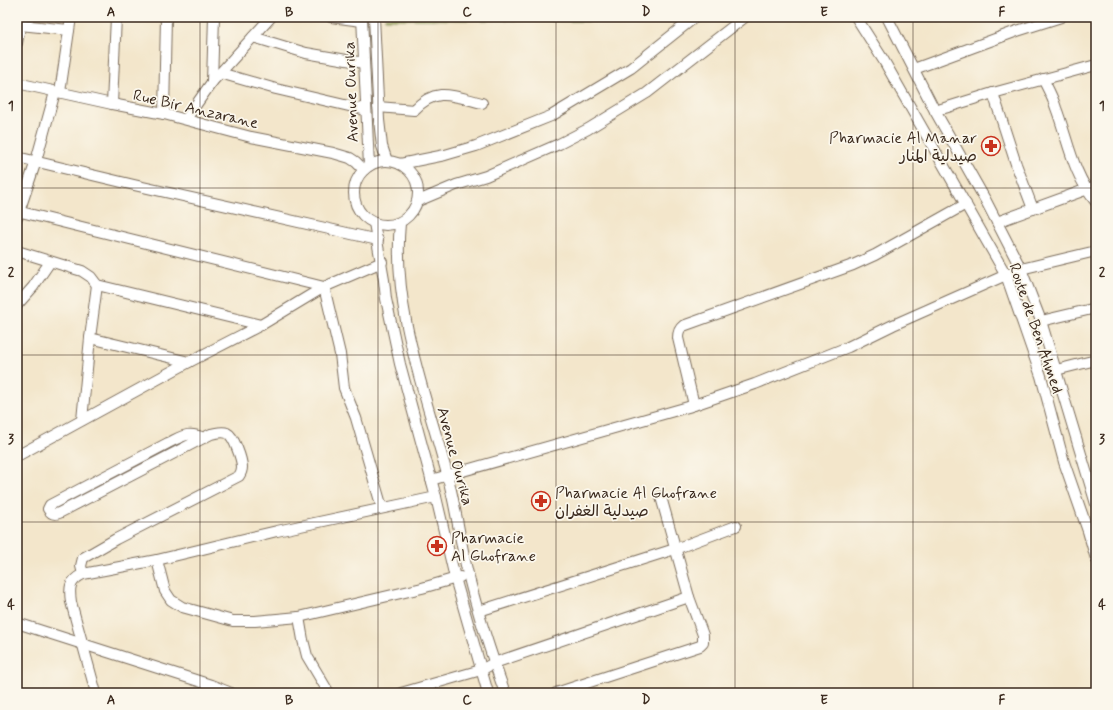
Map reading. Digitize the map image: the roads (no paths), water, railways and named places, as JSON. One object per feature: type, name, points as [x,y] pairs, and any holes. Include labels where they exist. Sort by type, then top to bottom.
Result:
[{"type":"street","points":[[71,17],[58,92],[18,214],[324,288]]},
{"type":"street","points":[[112,104],[116,17]]},
{"type":"street","points":[[164,114],[166,17]]},
{"type":"street","points":[[212,82],[214,17]]},
{"type":"street","points":[[186,119],[212,82],[270,17]]},
{"type":"street","points":[[331,17],[362,19]]},
{"type":"street","name":"Avenue Ourika","points":[[374,17],[378,107],[382,146],[387,161]]},
{"type":"street","points":[[400,164],[445,155],[476,146],[551,116],[631,68],[695,17]]},
{"type":"street","points":[[418,201],[456,185],[486,176],[588,129],[647,93],[745,17]]},
{"type":"street","name":"Route de Ben Ahmed","points":[[856,17],[884,61],[1006,275],[1041,376],[1064,462],[1088,530],[1096,559]]},
{"type":"street","name":"Route de Ben Ahmed","points":[[887,17],[935,111],[997,222],[1021,269],[1041,321],[1092,478],[1096,504]]},
{"type":"street","points":[[914,68],[1061,17]]},
{"type":"street","name":"Avenue Ourika","points":[[362,19],[366,110],[366,168]]},
{"type":"street","points":[[17,43],[21,21],[69,30]]},
{"type":"street","points":[[253,37],[306,53],[364,63]]},
{"type":"street","points":[[935,111],[993,93],[1096,65]]},
{"type":"street","points":[[220,73],[276,89],[366,110]]},
{"type":"street","points":[[1043,79],[1056,107],[1072,160],[1091,188],[1096,202]]},
{"type":"street","name":"Rue Bir Anzarane","points":[[17,83],[186,119],[251,137],[333,153],[350,158],[366,168]]},
{"type":"street","points":[[993,93],[1016,164],[1033,209]]},
{"type":"street","points":[[378,107],[414,110],[420,104],[433,96],[447,94],[482,103]]},
{"type":"street","points":[[17,157],[142,187],[378,240]]},
{"type":"street","points":[[387,161],[400,164],[412,173],[416,179],[418,186],[418,201],[411,214],[400,223],[387,226],[374,223],[365,218],[358,209],[354,189],[358,179],[366,168],[378,162],[387,161]]},
{"type":"street","points":[[997,222],[1091,188]]},
{"type":"street","points":[[694,405],[678,338],[678,332],[683,326],[853,265],[875,255],[966,204]]},
{"type":"street","name":"Avenue Ourika","points":[[374,223],[382,262],[386,299],[400,364],[436,497],[455,578],[488,693]]},
{"type":"street","name":"Avenue Ourika","points":[[400,223],[398,248],[406,323],[415,363],[447,476],[468,575],[494,663],[505,693]]},
{"type":"street","points":[[17,251],[82,271],[91,277],[97,285],[261,325]]},
{"type":"street","points":[[431,480],[694,405],[802,366],[848,347],[893,324],[1021,269],[1096,251]]},
{"type":"street","points":[[17,305],[33,287],[50,262]]},
{"type":"street","points":[[17,456],[189,362],[261,325],[324,288],[382,262]]},
{"type":"street","points":[[82,420],[97,285]]},
{"type":"street","points":[[324,288],[340,354],[344,388],[356,418],[382,508]]},
{"type":"street","points":[[1041,321],[1096,308]]},
{"type":"street","points":[[90,338],[189,362]]},
{"type":"street","points":[[1056,370],[1096,360]]},
{"type":"street","points":[[83,574],[81,566],[83,558],[89,554],[238,476],[242,468],[241,460],[230,434],[220,432],[204,438],[59,513],[52,514],[48,509],[50,505],[168,443],[190,434],[195,434],[204,438]]},
{"type":"street","points":[[96,693],[71,602],[71,584],[76,578],[83,574],[157,560],[277,531],[436,497]]},
{"type":"street","points":[[556,693],[700,646],[704,640],[689,597],[661,497]]},
{"type":"street","points":[[479,611],[676,549],[736,526]]},
{"type":"street","points":[[157,560],[165,591],[171,600],[182,607],[233,621],[255,621],[299,617],[422,588],[468,575]]},
{"type":"street","points":[[401,693],[481,670],[494,663],[689,597]]},
{"type":"street","points":[[299,617],[307,656],[329,693]]},
{"type":"street","points":[[17,623],[211,685],[231,693]]},
{"type":"place","name":"Pharmacie Al Manar صيدلية المنار","points":[[991,146]]},
{"type":"place","name":"Pharmacie Al Ghofrane صيدلية الغفران","points":[[541,501]]},
{"type":"place","name":"Pharmacie Al Ghofrane","points":[[437,546]]}]
